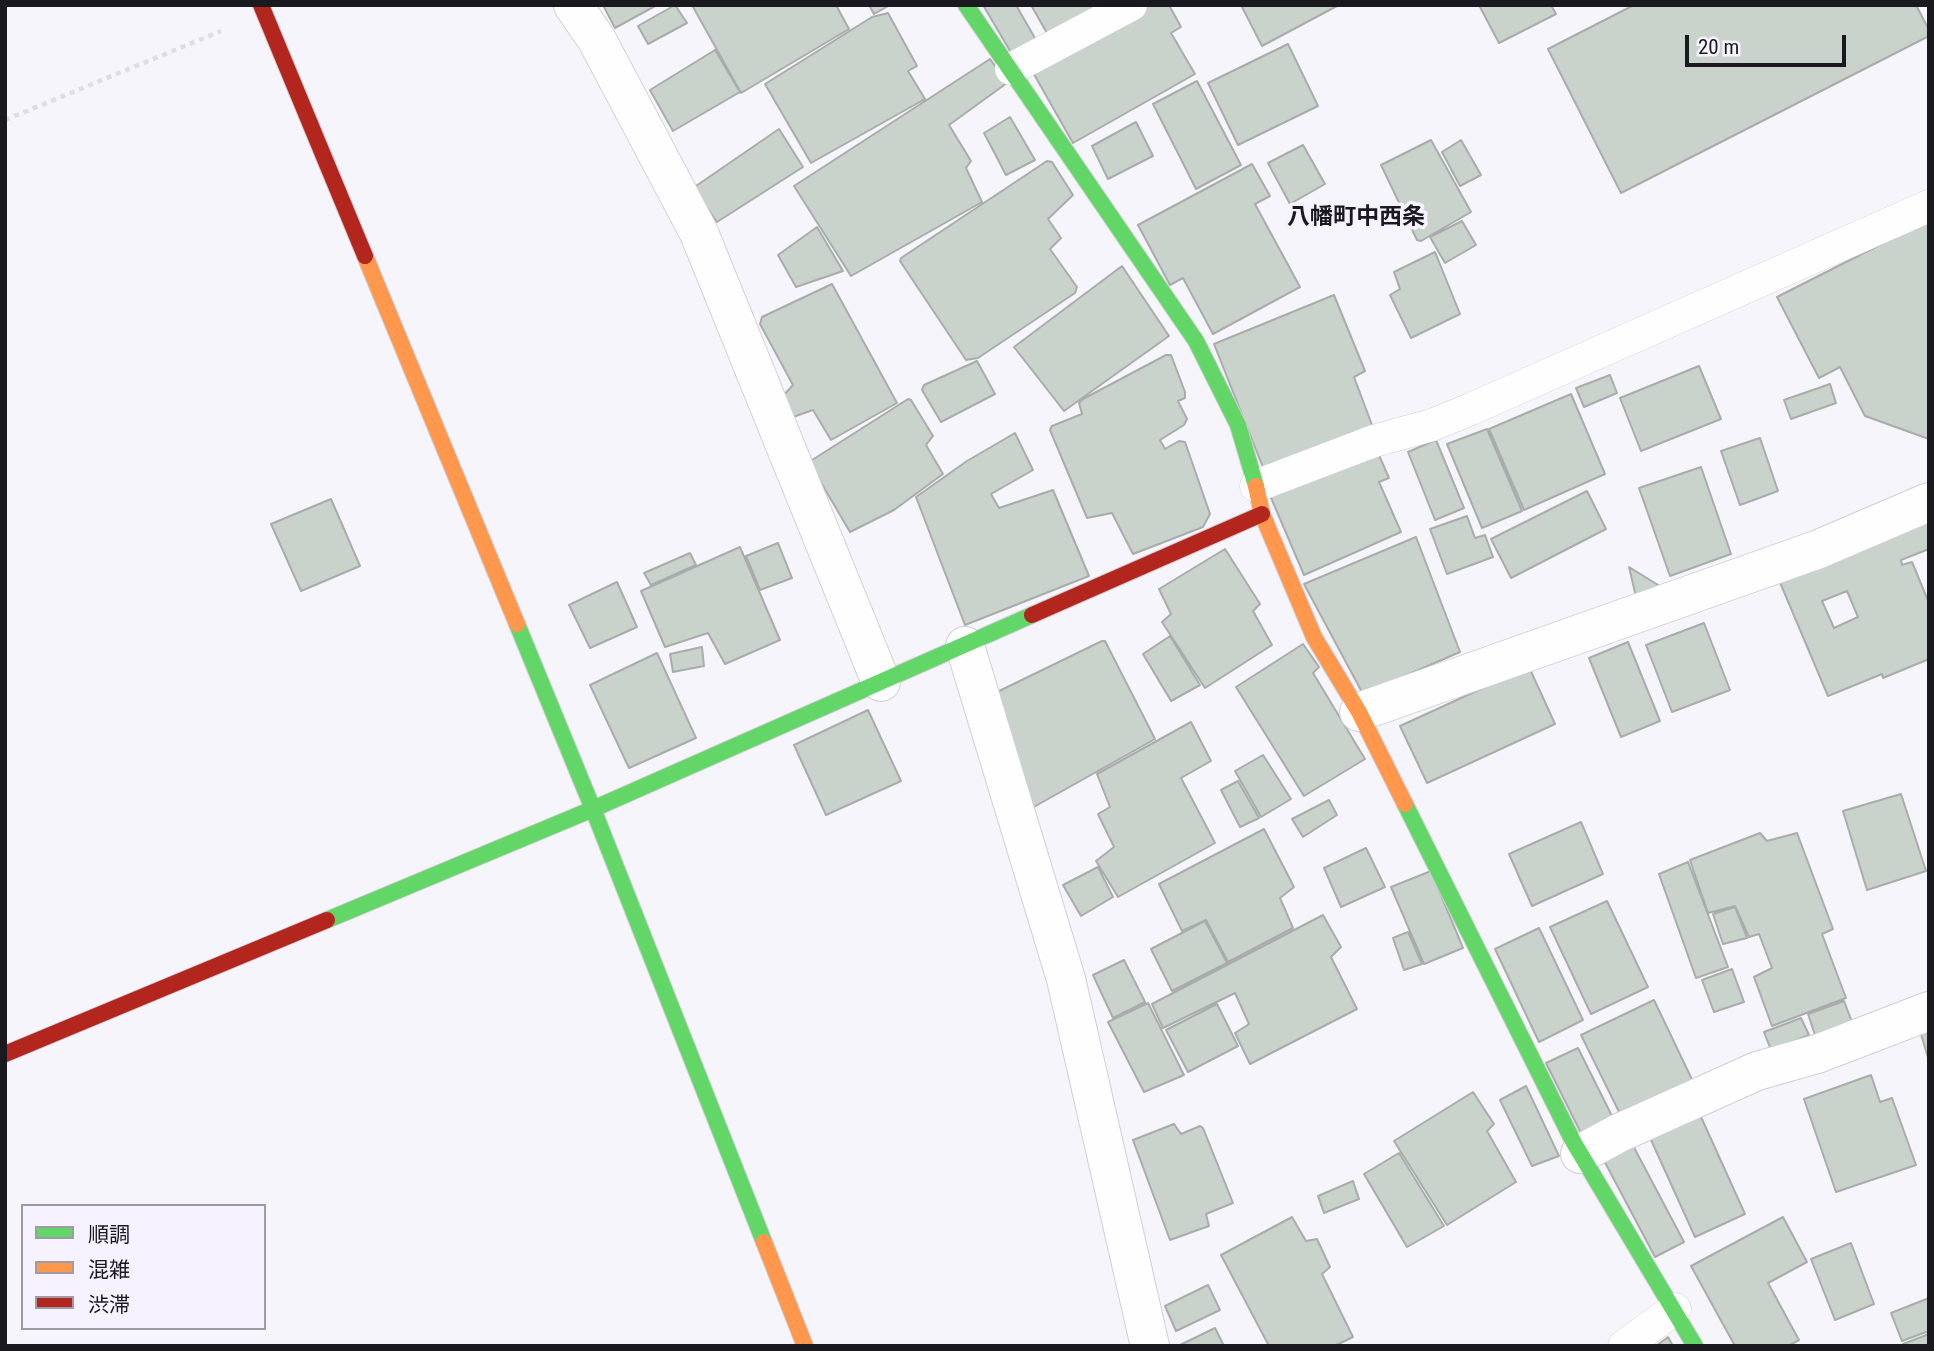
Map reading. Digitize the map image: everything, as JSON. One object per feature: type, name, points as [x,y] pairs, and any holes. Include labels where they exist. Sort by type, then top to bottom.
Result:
[{"type":"street","points":[[573,5],[597,40],[699,233],[881,682]]},
{"type":"street","points":[[966,5],[1196,341],[1238,425],[1259,500],[1314,637],[1359,712],[1580,1153],[1695,1346]]},
{"type":"street","points":[[263,9],[593,809],[805,1346]]},
{"type":"street","points":[[5,1054],[593,809],[965,646],[1259,500]]},
{"type":"street","points":[[1359,712],[1819,549],[1929,502]]},
{"type":"street","points":[[965,646],[1066,979],[1150,1346]]},
{"type":"street","points":[[1580,1153],[1757,1071],[1817,1054],[1929,1011]]},
{"type":"lane","points":[[1011,69],[1131,5]]},
{"type":"lane","points":[[1259,500],[1374,441],[1432,425],[1471,409],[1929,206]]},
{"type":"lane","points":[[1624,1346],[1675,1309]]},
{"type":"path","points":[[5,120],[263,9]]},
{"type":"building","points":[[603,5],[657,5],[615,28]]},
{"type":"building","points":[[675,5],[687,23],[648,44],[638,26]]},
{"type":"building","points":[[692,5],[836,5],[849,29],[741,93]]},
{"type":"building","points":[[869,5],[890,5],[874,14]]},
{"type":"building","points":[[983,5],[1016,5],[1040,47],[1016,61]]},
{"type":"building","points":[[1031,5],[1121,5],[1052,42]]},
{"type":"building","points":[[1145,5],[1169,5],[1181,27],[1171,33],[1195,74],[1073,143],[1031,69]]},
{"type":"building","points":[[1241,5],[1337,5],[1337,6],[1262,46]]},
{"type":"building","points":[[1479,5],[1551,5],[1556,14],[1499,43]]},
{"type":"building","points":[[1634,5],[1916,5],[1929,30],[1929,36],[1621,193],[1548,49]]},
{"type":"building","points":[[888,13],[917,66],[908,71],[925,99],[811,163],[765,84],[872,17]]},
{"type":"building","points":[[1288,44],[1318,106],[1238,145],[1208,83]]},
{"type":"building","points":[[715,50],[740,92],[673,131],[650,90]]},
{"type":"building","points":[[990,59],[1007,83],[949,125],[971,161],[966,168],[982,202],[851,276],[794,186]]},
{"type":"building","points":[[1197,81],[1241,165],[1196,189],[1153,104]]},
{"type":"building","points":[[1010,117],[1035,160],[1006,175],[984,133]]},
{"type":"building","points":[[1136,122],[1153,156],[1108,179],[1092,146]]},
{"type":"building","points":[[779,129],[803,167],[717,222],[693,188]]},
{"type":"building","points":[[1431,140],[1471,212],[1421,241],[1417,240],[1381,165]]},
{"type":"building","points":[[1461,140],[1481,175],[1460,186],[1442,152]]},
{"type":"building","points":[[1303,145],[1325,184],[1290,204],[1268,163]]},
{"type":"building","points":[[1047,161],[1052,162],[1073,195],[1048,219],[1061,238],[1050,249],[1077,287],[1075,293],[978,358],[966,360],[900,261],[901,258]]},
{"type":"building","points":[[1252,164],[1270,196],[1255,204],[1300,287],[1213,334],[1183,278],[1170,285],[1138,225]]},
{"type":"building","points":[[1929,220],[1929,439],[1865,416],[1840,367],[1819,378],[1777,297]]},
{"type":"building","points":[[1462,221],[1476,245],[1445,263],[1430,237]]},
{"type":"building","points":[[817,227],[843,271],[796,287],[778,255]]},
{"type":"building","points":[[1435,252],[1460,314],[1411,338],[1390,295],[1400,289],[1394,272]]},
{"type":"building","points":[[1122,266],[1169,336],[1064,411],[1014,347]]},
{"type":"building","points":[[832,284],[897,403],[831,440],[813,410],[793,417],[782,397],[793,385],[760,324],[762,317]]},
{"type":"building","points":[[1334,295],[1365,371],[1354,377],[1375,433],[1268,480],[1214,344]]},
{"type":"building","points":[[1166,355],[1171,355],[1185,392],[1185,398],[1178,401],[1187,419],[1184,425],[1160,440],[1165,449],[1179,441],[1185,442],[1210,514],[1203,527],[1133,554],[1112,513],[1087,518],[1050,430],[1052,426],[1082,414],[1079,403],[1083,399]]},
{"type":"building","points":[[977,361],[995,394],[941,422],[922,390],[924,385]]},
{"type":"building","points":[[1699,366],[1721,419],[1641,451],[1620,398]]},
{"type":"building","points":[[1610,375],[1617,393],[1584,407],[1576,388]]},
{"type":"building","points":[[1830,384],[1836,403],[1791,419],[1784,400]]},
{"type":"building","points":[[1571,394],[1605,474],[1524,510],[1489,429]]},
{"type":"building","points":[[908,399],[933,436],[926,445],[943,474],[894,510],[850,532],[809,462]]},
{"type":"building","points":[[1487,429],[1522,511],[1482,528],[1447,444]]},
{"type":"building","points":[[1015,433],[1033,470],[991,494],[999,508],[1053,490],[1089,576],[965,625],[916,497],[967,461]]},
{"type":"building","points":[[1760,438],[1778,491],[1740,505],[1721,451]]},
{"type":"building","points":[[1436,440],[1464,508],[1435,520],[1408,452]]},
{"type":"building","points":[[1375,446],[1389,478],[1379,482],[1401,532],[1304,575],[1269,493]]},
{"type":"building","points":[[1701,467],[1731,554],[1670,576],[1639,488]]},
{"type":"building","points":[[1587,491],[1606,529],[1511,578],[1491,539]]},
{"type":"building","points":[[331,499],[360,566],[301,591],[271,524]]},
{"type":"building","points":[[1929,510],[1929,549],[1901,560],[1902,565],[1912,562],[1929,603],[1929,659],[1828,696],[1776,573]],"holes":[[[1847,591],[1858,617],[1834,628],[1822,601]]]},
{"type":"building","points":[[1467,516],[1475,538],[1485,535],[1493,557],[1447,574],[1430,529]]},
{"type":"building","points":[[1416,537],[1460,652],[1363,694],[1304,584]]},
{"type":"building","points":[[778,543],[792,578],[760,590],[746,556]]},
{"type":"building","points":[[740,547],[780,640],[725,664],[708,633],[665,647],[641,591]]},
{"type":"building","points":[[1225,549],[1260,604],[1253,611],[1272,645],[1205,688],[1162,622],[1171,614],[1159,589]]},
{"type":"building","points":[[690,553],[696,565],[651,585],[644,573]]},
{"type":"building","points":[[1629,567],[1671,593],[1637,601]]},
{"type":"building","points":[[617,582],[637,627],[590,648],[569,605]]},
{"type":"building","points":[[1704,623],[1730,690],[1672,712],[1646,645]]},
{"type":"building","points":[[1170,636],[1200,685],[1171,701],[1143,654]]},
{"type":"building","points":[[1105,641],[1155,739],[1032,808],[991,695]]},
{"type":"building","points":[[1628,642],[1660,721],[1621,737],[1589,658]]},
{"type":"building","points":[[1303,644],[1319,667],[1313,673],[1365,759],[1304,796],[1236,687]]},
{"type":"building","points":[[702,647],[704,666],[673,672],[670,654]]},
{"type":"building","points":[[657,653],[696,738],[629,768],[590,685]]},
{"type":"building","points":[[1529,667],[1555,724],[1427,783],[1400,726]]},
{"type":"building","points":[[868,710],[901,781],[826,815],[794,745]]},
{"type":"building","points":[[1191,722],[1211,761],[1181,778],[1215,843],[1118,897],[1096,861],[1114,847],[1098,814],[1110,807],[1097,774]]},
{"type":"building","points":[[1263,755],[1291,799],[1261,817],[1235,771]]},
{"type":"building","points":[[1238,781],[1259,818],[1240,827],[1221,790]]},
{"type":"building","points":[[1901,794],[1926,871],[1867,890],[1843,811]]},
{"type":"building","points":[[1329,800],[1337,815],[1303,837],[1292,819]]},
{"type":"building","points":[[1581,822],[1603,874],[1532,906],[1509,854]]},
{"type":"building","points":[[1264,829],[1294,887],[1280,898],[1293,928],[1228,962],[1206,920],[1182,931],[1159,884]]},
{"type":"building","points":[[1760,833],[1767,841],[1797,833],[1833,929],[1822,934],[1846,998],[1772,1026],[1754,977],[1772,968],[1759,934],[1749,937],[1735,906],[1708,913],[1690,860]]},
{"type":"building","points":[[1366,848],[1385,887],[1341,907],[1324,868]]},
{"type":"building","points":[[1688,862],[1728,967],[1696,978],[1659,874]]},
{"type":"building","points":[[1098,867],[1113,897],[1081,916],[1063,885]]},
{"type":"building","points":[[1431,871],[1463,948],[1424,964],[1391,887]]},
{"type":"building","points":[[1607,901],[1648,987],[1591,1014],[1550,927]]},
{"type":"building","points":[[1735,907],[1747,938],[1723,944],[1713,914]]},
{"type":"building","points":[[1323,915],[1341,947],[1331,957],[1357,1009],[1250,1064],[1235,1033],[1249,1024],[1235,993],[1163,1028],[1152,1004]]},
{"type":"building","points":[[1205,921],[1227,963],[1172,991],[1151,949]]},
{"type":"building","points":[[1539,928],[1583,1020],[1539,1042],[1495,949]]},
{"type":"building","points":[[1408,932],[1422,964],[1404,970],[1393,938]]},
{"type":"building","points":[[1124,960],[1145,1002],[1113,1018],[1093,975]]},
{"type":"building","points":[[1732,969],[1744,1002],[1714,1012],[1702,980]]},
{"type":"building","points":[[1654,1000],[1697,1090],[1625,1124],[1581,1035]]},
{"type":"building","points":[[1844,1001],[1852,1022],[1815,1035],[1808,1014]]},
{"type":"building","points":[[1148,1003],[1184,1075],[1144,1092],[1108,1022]]},
{"type":"building","points":[[1217,1004],[1238,1046],[1188,1072],[1166,1030]]},
{"type":"building","points":[[1801,1018],[1809,1035],[1771,1050],[1764,1032]]},
{"type":"building","points":[[1929,1028],[1929,1061],[1920,1031]]},
{"type":"building","points":[[1578,1048],[1617,1126],[1585,1141],[1546,1063]]},
{"type":"building","points":[[1871,1075],[1880,1102],[1892,1098],[1916,1165],[1836,1192],[1804,1099]]},
{"type":"building","points":[[1526,1086],[1559,1156],[1532,1166],[1500,1100]]},
{"type":"building","points":[[1473,1092],[1494,1124],[1487,1131],[1516,1182],[1447,1225],[1394,1141]]},
{"type":"building","points":[[1697,1108],[1745,1214],[1695,1237],[1647,1131]]},
{"type":"building","points":[[1174,1124],[1181,1134],[1200,1126],[1203,1128],[1233,1203],[1206,1214],[1209,1226],[1170,1240],[1133,1140]]},
{"type":"building","points":[[1629,1138],[1684,1242],[1655,1257],[1600,1153]]},
{"type":"building","points":[[1399,1153],[1444,1226],[1407,1247],[1364,1174]]},
{"type":"building","points":[[1353,1181],[1359,1199],[1324,1213],[1318,1196]]},
{"type":"building","points":[[1292,1217],[1306,1241],[1317,1239],[1330,1267],[1322,1274],[1353,1337],[1334,1346],[1269,1346],[1221,1255]]},
{"type":"building","points":[[1783,1217],[1807,1262],[1768,1283],[1799,1340],[1788,1346],[1735,1346],[1691,1266]]},
{"type":"building","points":[[1851,1243],[1874,1304],[1835,1320],[1811,1259]]},
{"type":"building","points":[[1208,1285],[1220,1310],[1176,1331],[1165,1306]]},
{"type":"building","points":[[1929,1298],[1929,1331],[1902,1341],[1891,1313]]},
{"type":"building","points":[[1215,1328],[1224,1346],[1178,1346]]},
{"type":"building","points":[[1929,1334],[1929,1346],[1903,1344]]},
{"type":"building","points":[[1668,1337],[1673,1346],[1656,1346]]},
{"type":"traffic: fast","points":[[966,5],[1196,341],[1238,425],[1256,486]]},
{"type":"traffic: fast","points":[[327,920],[593,809],[1032,615]]},
{"type":"traffic: fast","points":[[517,624],[764,1242]]},
{"type":"traffic: fast","points":[[1405,804],[1574,1143],[1695,1346]]},
{"type":"traffic: slow","points":[[365,256],[517,624]]},
{"type":"traffic: slow","points":[[1256,486],[1262,514],[1314,637],[1359,712],[1405,804]]},
{"type":"traffic: slow","points":[[764,1242],[805,1346]]},
{"type":"traffic: jam","points":[[261,5],[365,256]]},
{"type":"traffic: jam","points":[[1032,615],[1262,514]]},
{"type":"traffic: jam","points":[[5,1054],[327,920]]},
{"type":"district","name":"八幡町中西条","points":[[1356,218]]}]
